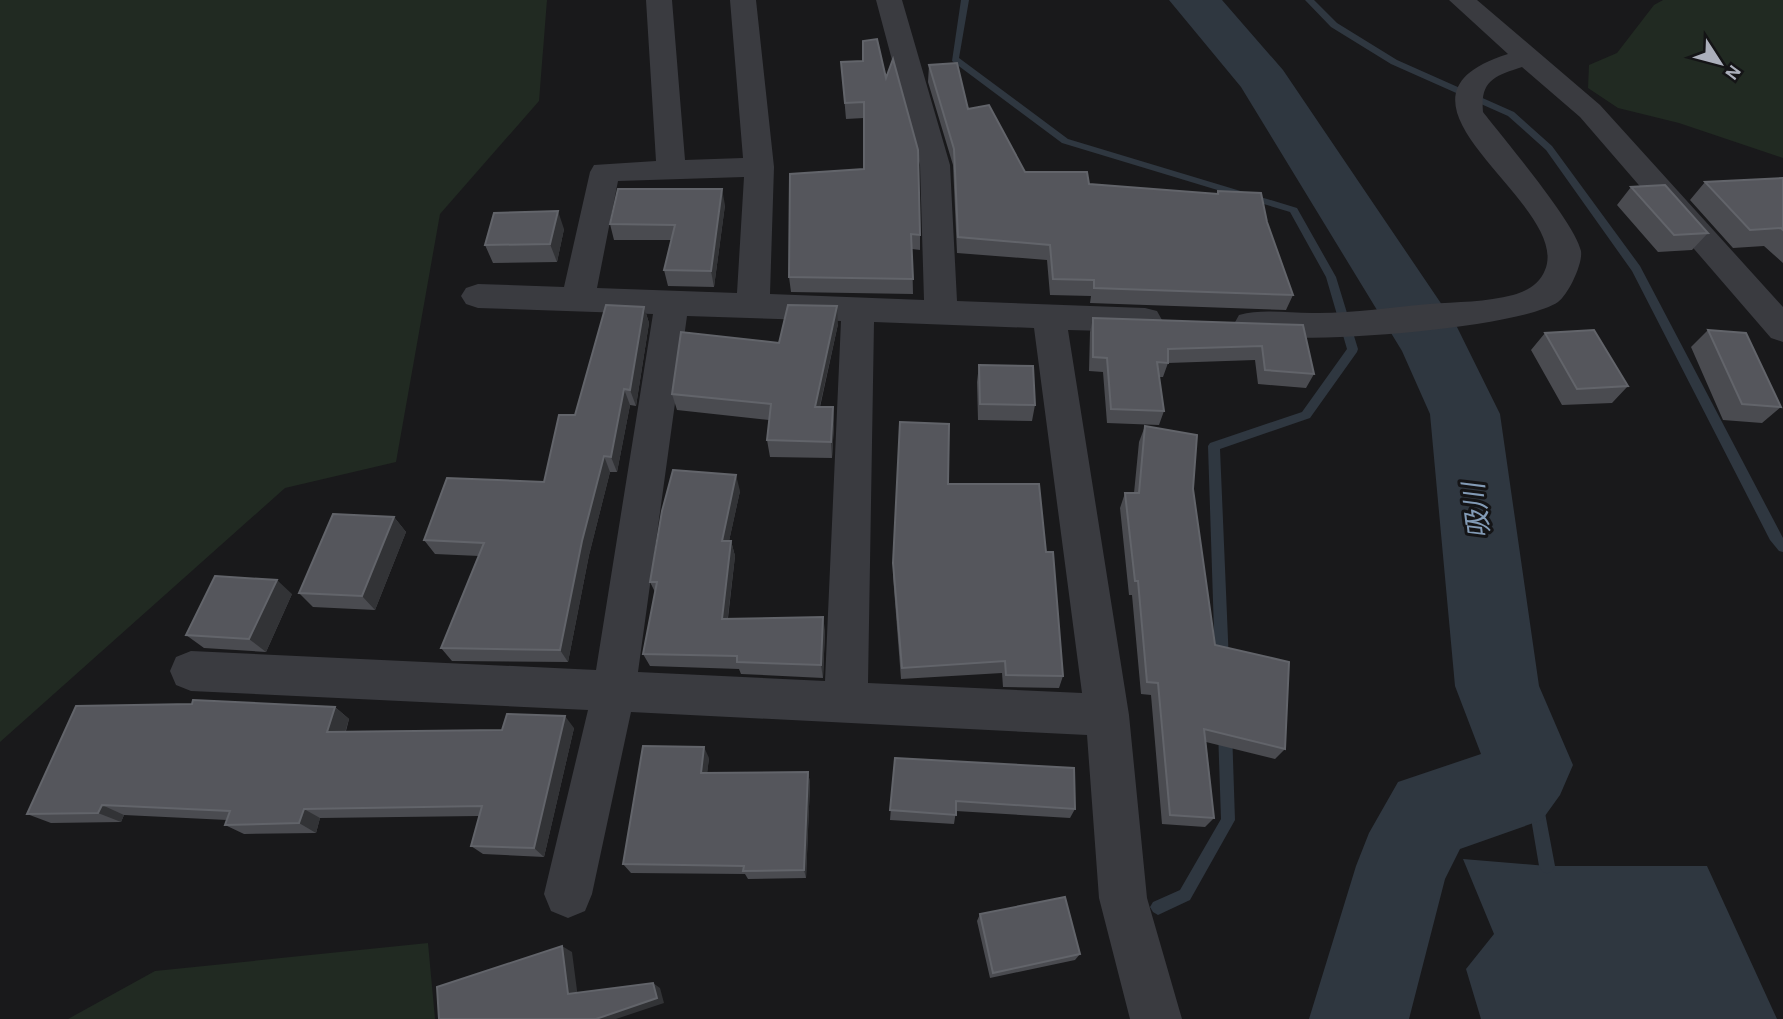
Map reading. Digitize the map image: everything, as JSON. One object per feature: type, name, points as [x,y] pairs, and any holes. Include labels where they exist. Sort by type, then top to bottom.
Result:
[{"type":"street","points":[[659,0],[670,170]]},
{"type":"street","points":[[743,0],[759,167],[753,304]]},
{"type":"street","points":[[889,0],[935,165],[941,313]]},
{"type":"street","points":[[1462,0],[1590,111],[1783,329]]},
{"type":"street","points":[[1216,323],[1319,326],[1466,313],[1519,306],[1548,293],[1562,269],[1565,251],[1551,224],[1469,113],[1466,96],[1472,83],[1491,68],[1525,57]]},
{"type":"street","points":[[578,299],[606,172],[759,167]]},
{"type":"street","points":[[478,296],[1174,321]]},
{"type":"street","points":[[568,894],[614,691],[672,301]]},
{"type":"street","points":[[846,702],[858,310]]},
{"type":"street","points":[[1049,316],[1107,715],[1123,898],[1156,1019]]},
{"type":"street","points":[[191,671],[1107,715]]},
{"type":"shaded area","points":[[0,0],[547,0],[539,101],[440,214],[396,462],[285,488],[0,742]]},
{"type":"shaded area","points":[[1663,0],[1783,0],[1783,158],[1679,123],[1618,108],[1588,88],[1589,65],[1617,53],[1654,5]]},
{"type":"shaded area","points":[[1463,859],[1547,866],[1707,866],[1777,1019],[1481,1019],[1466,969],[1494,934]]},
{"type":"shaded area","points":[[428,943],[435,1019],[68,1019],[155,971]]},
{"type":"building","points":[[877,39],[886,78],[893,59],[918,150],[920,235],[911,234],[913,279],[789,277],[790,174],[864,169],[864,102],[845,103],[841,62],[863,61],[863,41]]},
{"type":"building","points":[[957,63],[968,109],[989,105],[1025,172],[1087,172],[1089,184],[1218,194],[1218,191],[1261,193],[1267,222],[1293,295],[1094,288],[1094,280],[1053,279],[1050,245],[958,237],[954,149],[929,65]]},
{"type":"building","points":[[1783,178],[1783,230],[1750,230],[1705,182]]},
{"type":"building","points":[[1665,185],[1708,233],[1674,235],[1631,187]]},
{"type":"building","points":[[618,189],[722,189],[711,271],[664,270],[675,225],[610,224]]},
{"type":"building","points":[[558,211],[550,244],[485,245],[494,213]]},
{"type":"building","points":[[606,305],[644,307],[630,390],[624,389],[611,457],[604,456],[582,541],[560,650],[441,648],[484,543],[424,540],[447,478],[544,482],[559,415],[575,415]]},
{"type":"building","points":[[788,305],[837,306],[815,407],[833,407],[831,442],[767,440],[771,404],[672,394],[681,332],[779,343]]},
{"type":"building","points":[[1093,318],[1303,325],[1314,374],[1265,370],[1262,346],[1168,349],[1168,363],[1157,362],[1164,411],[1111,409],[1107,358],[1093,357]]},
{"type":"building","points":[[1594,330],[1628,386],[1577,389],[1545,333]]},
{"type":"building","points":[[1708,330],[1746,333],[1781,407],[1742,404]]},
{"type":"building","points":[[979,365],[1033,366],[1035,405],[980,404]]},
{"type":"building","points":[[900,422],[949,424],[948,484],[1039,484],[1046,552],[1053,552],[1063,676],[1006,675],[1005,661],[902,668],[893,563]]},
{"type":"building","points":[[1145,426],[1197,435],[1193,489],[1215,645],[1289,662],[1285,749],[1204,729],[1214,818],[1170,815],[1158,683],[1147,682],[1138,581],[1135,581],[1125,493],[1139,493]]},
{"type":"building","points":[[673,470],[736,475],[722,541],[731,541],[722,619],[823,617],[821,665],[737,662],[737,656],[643,654],[657,582],[650,582],[662,511]]},
{"type":"building","points":[[333,514],[394,517],[362,596],[299,593]]},
{"type":"building","points":[[215,576],[277,580],[249,639],[186,635]]},
{"type":"building","points":[[193,700],[335,707],[327,732],[502,730],[507,714],[565,716],[534,848],[471,846],[482,806],[304,809],[299,823],[225,825],[230,811],[102,805],[98,813],[27,814],[76,706],[192,704]]},
{"type":"building","points":[[643,746],[704,747],[701,773],[808,772],[804,870],[743,871],[744,866],[623,864]]},
{"type":"building","points":[[895,758],[1074,768],[1075,809],[956,801],[956,815],[890,810]]},
{"type":"building","points":[[1065,897],[1080,954],[993,973],[980,914]]},
{"type":"building","points":[[562,946],[568,994],[653,983],[657,998],[596,1019],[439,1019],[437,987]]},
{"type":"waterway","points":[[965,0],[955,59],[1065,141],[1294,210],[1331,277],[1353,349],[1306,415],[1214,446],[1222,663]]},
{"type":"waterway","name":"吸川","points":[[1194,0],[1224,31],[1264,81],[1433,345],[1465,414],[1497,686],[1529,765],[1510,789],[1430,814],[1402,866],[1359,1019]]},
{"type":"waterway","points":[[1309,0],[1334,25],[1394,62],[1511,114],[1549,148],[1636,269],[1774,536],[1783,547]]},
{"type":"waterway","points":[[1158,907],[1185,895],[1228,820],[1225,730]]},
{"type":"waterway","points":[[1529,765],[1547,866]]}]
